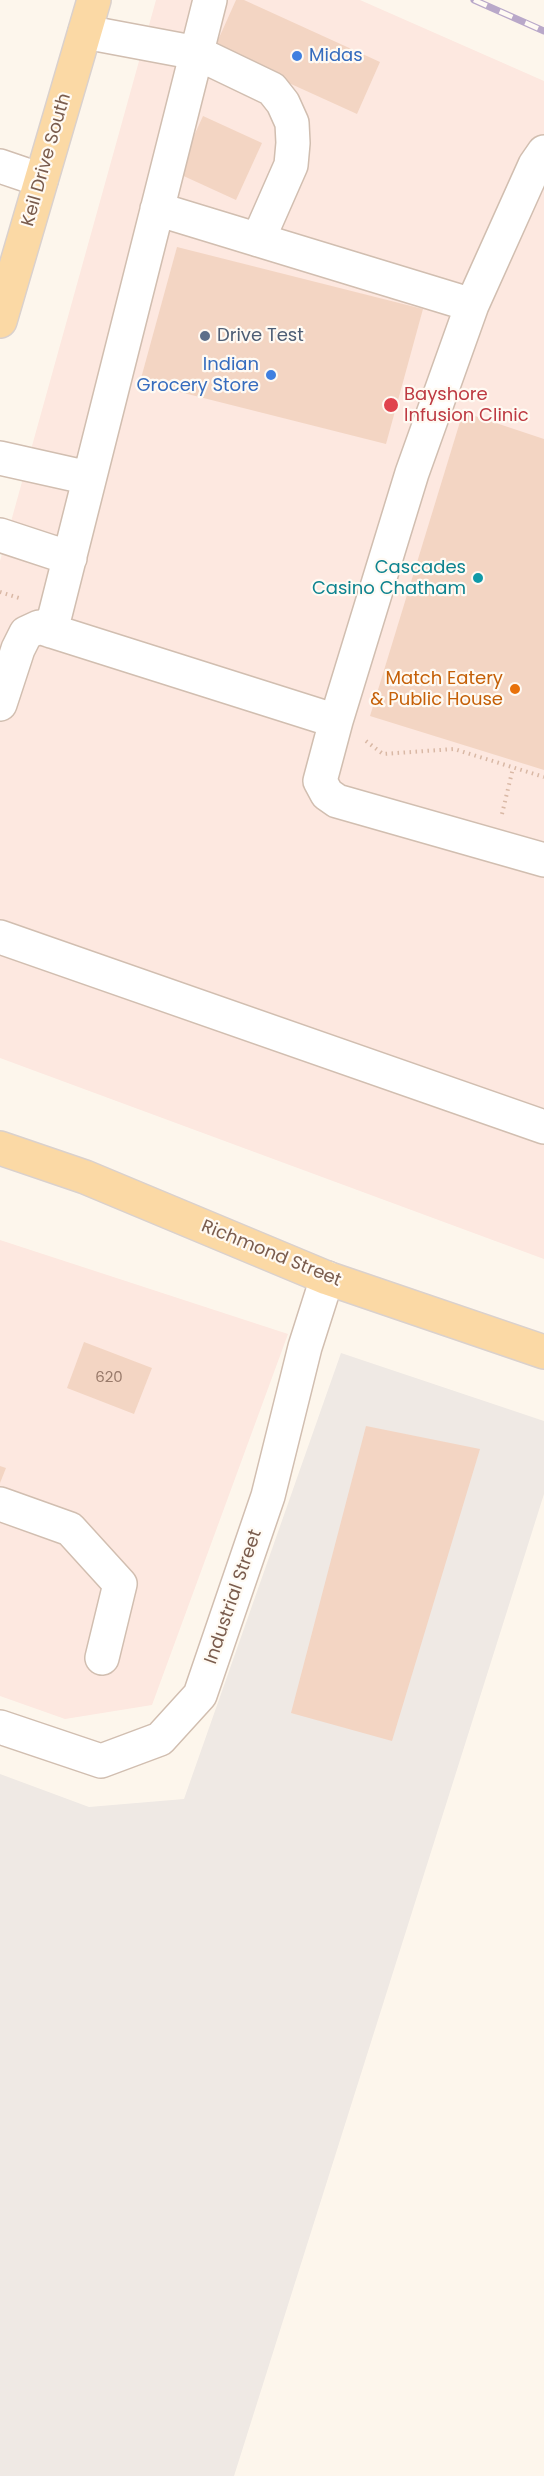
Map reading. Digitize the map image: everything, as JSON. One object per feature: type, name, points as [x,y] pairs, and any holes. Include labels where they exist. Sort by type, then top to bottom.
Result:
[{"type":"main road","name":"Keil Drive South","points":[[0,321],[94,0]]},
{"type":"main road","points":[[0,1126],[85,1177]]},
{"type":"main road","name":"Richmond Street","points":[[0,1148],[85,1177],[327,1278],[544,1352]]},
{"type":"street","points":[[51,631],[210,0]]},
{"type":"street","points":[[85,32],[197,53],[272,89],[283,103],[292,123],[291,165],[258,240]]},
{"type":"street","points":[[544,152],[535,165],[472,305],[412,473],[348,729],[320,781],[327,794],[337,801],[544,860]]},
{"type":"street","points":[[0,166],[41,180]]},
{"type":"street","points":[[158,209],[472,305]]},
{"type":"street","points":[[0,458],[89,478]]},
{"type":"street","points":[[0,535],[70,558]]},
{"type":"street","points":[[0,704],[18,649],[26,633],[39,627],[348,729]]},
{"type":"street","points":[[0,937],[544,1127]]},
{"type":"street","name":"Industrial Street","points":[[0,1727],[101,1761],[160,1739],[200,1695],[268,1496],[305,1347],[327,1278]]},
{"type":"street","points":[[0,1504],[70,1529],[120,1584],[102,1658]]},
{"type":"path","points":[[348,729],[383,753],[454,749],[544,777]]},
{"type":"shaded area","points":[[156,0],[360,0],[544,81],[544,1259],[0,1058],[0,561]]},
{"type":"shaded area","points":[[0,1240],[288,1334],[152,1705],[65,1719],[0,1696]]},
{"type":"shaded area","points":[[341,1353],[544,1421],[544,1494],[234,2476],[0,2476],[0,1774],[89,1807],[184,1799]]},
{"type":"building","name":"Midas","points":[[236,0],[244,0],[380,62],[357,114],[214,49]]},
{"type":"building","points":[[203,116],[262,143],[236,200],[177,173]]},
{"type":"building","points":[[177,247],[423,309],[386,444],[140,382]]},
{"type":"building","name":"Cascades Casino Chatham","points":[[463,412],[544,439],[544,770],[370,716]]},
{"type":"building","points":[[84,1342],[152,1368],[134,1414],[67,1388]]},
{"type":"building","points":[[366,1426],[480,1449],[392,1741],[291,1713]]},
{"type":"building","points":[[0,1466],[6,1468],[0,1483]]},
{"type":"railway","points":[[474,0],[544,31]]},
{"type":"place","name":"Midas","points":[[297,56]]},
{"type":"place","name":"Drive Test","points":[[205,336]]},
{"type":"place","name":"Indian Grocery Store","points":[[271,375]]},
{"type":"place","name":"Bayshore Infusion Clinic","points":[[391,405]]},
{"type":"place","name":"Cascades Casino Chatham","points":[[478,578]]},
{"type":"place","name":"Match Eatery & Public House","points":[[515,689]]}]
